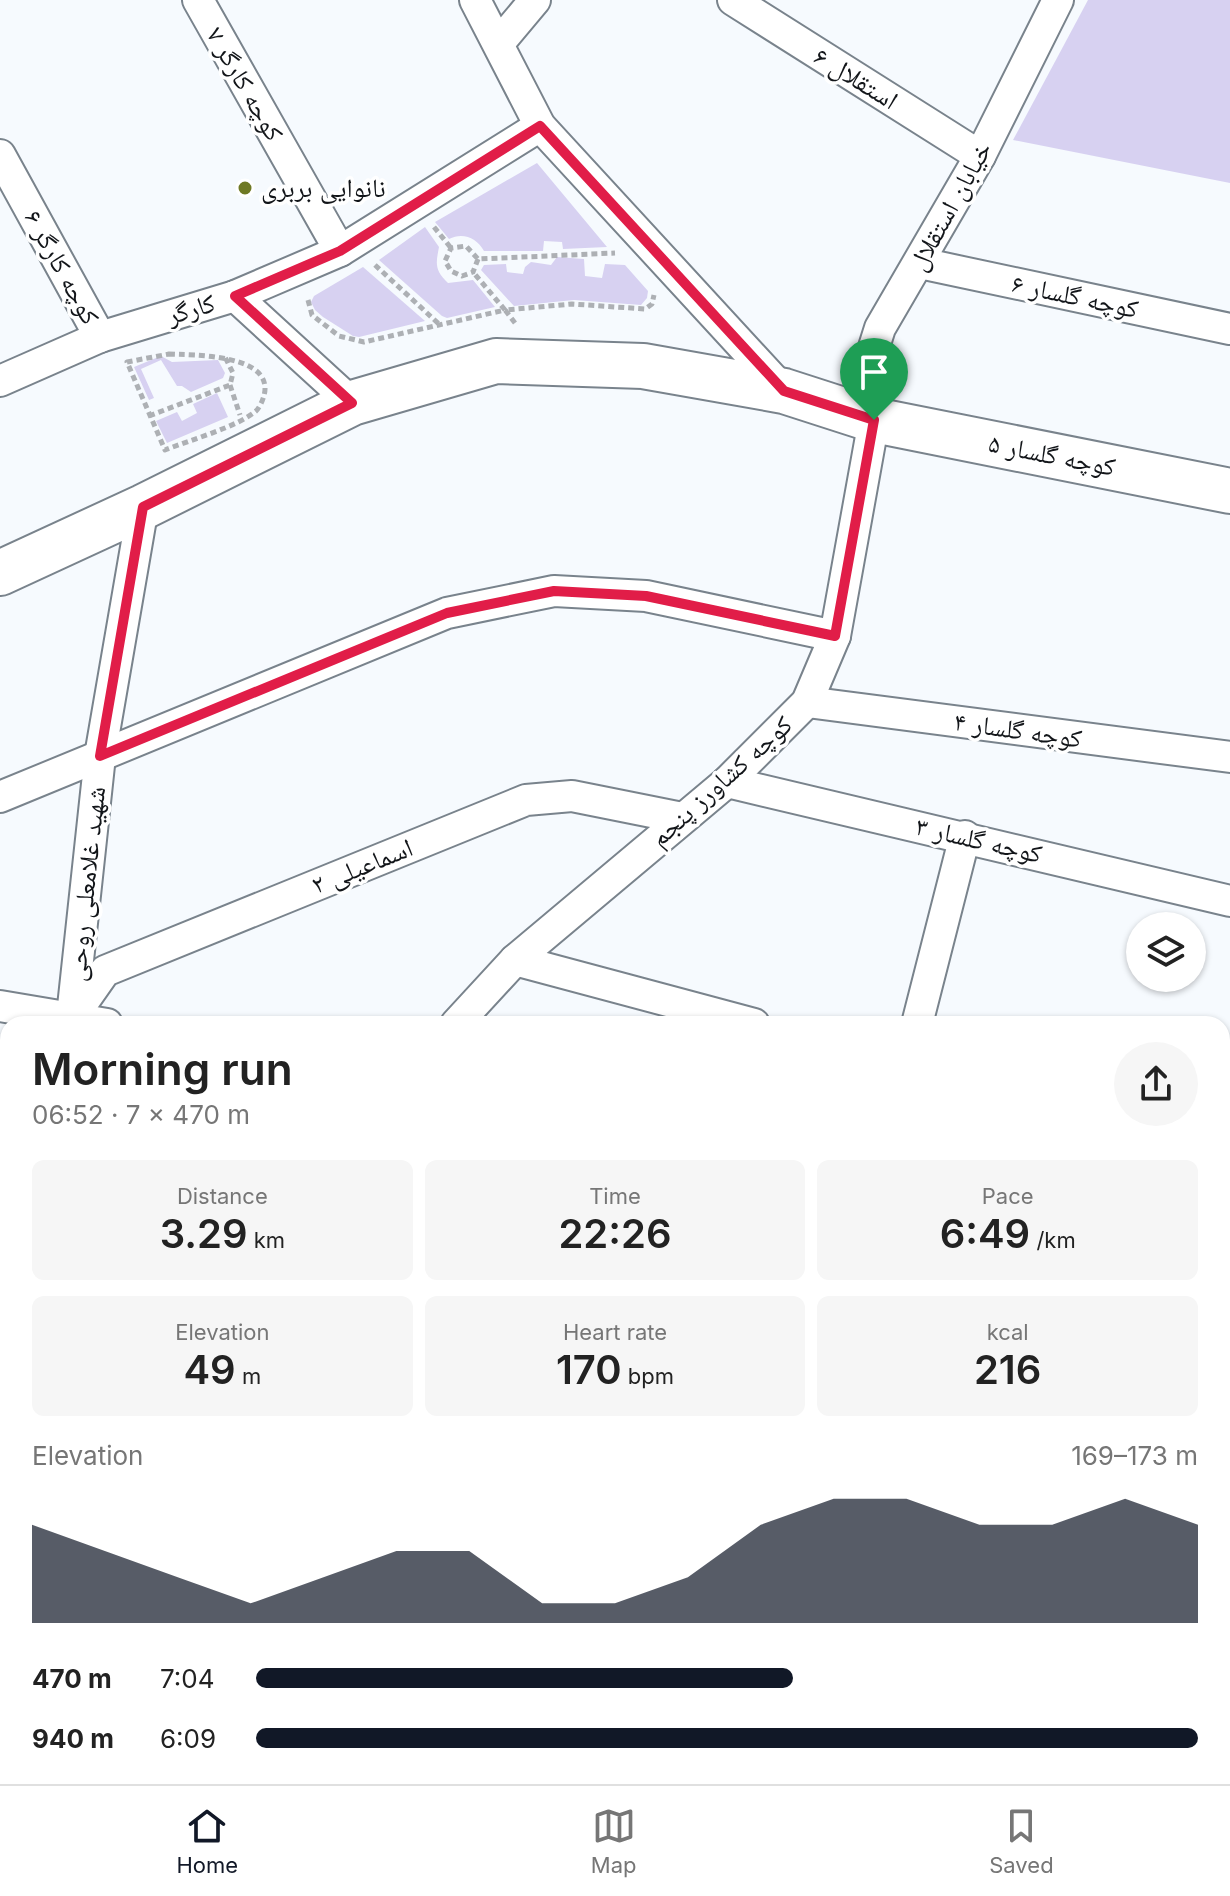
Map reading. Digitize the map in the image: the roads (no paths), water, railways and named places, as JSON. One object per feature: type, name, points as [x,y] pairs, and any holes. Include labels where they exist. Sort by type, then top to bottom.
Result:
[{"type":"street","name":"کوچه کارگر ۷","points":[[198,0],[353,254]]},
{"type":"street","points":[[475,0],[540,126],[784,391]]},
{"type":"street","points":[[499,43],[535,0]]},
{"type":"street","name":"استقلال ۶","points":[[733,0],[980,156]]},
{"type":"street","name":"خیابان استقلال","points":[[874,420],[874,347],[880,328],[980,156],[1058,0]]},
{"type":"street","name":"کارگر","points":[[0,381],[100,337],[235,296],[353,254],[540,126]]},
{"type":"street","name":"کوچه کارگر ۶","points":[[0,155],[100,337]]},
{"type":"street","name":"کوچه گلسار ۶","points":[[920,263],[1230,329]]},
{"type":"street","points":[[235,296],[352,403]]},
{"type":"street","name":"کوچه گلسار ۵","points":[[0,573],[143,507],[352,403],[496,361],[643,366],[784,391],[874,420],[1230,491]]},
{"type":"street","name":"کوچه کشاورز پنجم","points":[[463,1016],[515,960],[727,782],[807,702],[835,636],[874,420]]},
{"type":"street","name":"شهید غلامعلی روحی","points":[[72,1016],[100,756],[143,507]]},
{"type":"street","points":[[0,797],[447,613],[554,591],[646,596],[835,636]]},
{"type":"street","name":"کوچه گلسار ۴","points":[[807,702],[1230,757]]},
{"type":"street","name":"کوچه گلسار ۳","points":[[727,782],[1230,901]]},
{"type":"street","name":"اسماعیلی ۲","points":[[74,1016],[105,971],[526,800],[572,796],[682,818]]},
{"type":"street","points":[[919,1016],[965,836]]},
{"type":"street","points":[[515,960],[724,1016]]},
{"type":"street","points":[[0,1006],[47,1016]]},
{"type":"place","name":"نانوایی بربری","points":[[245,188]]}]
